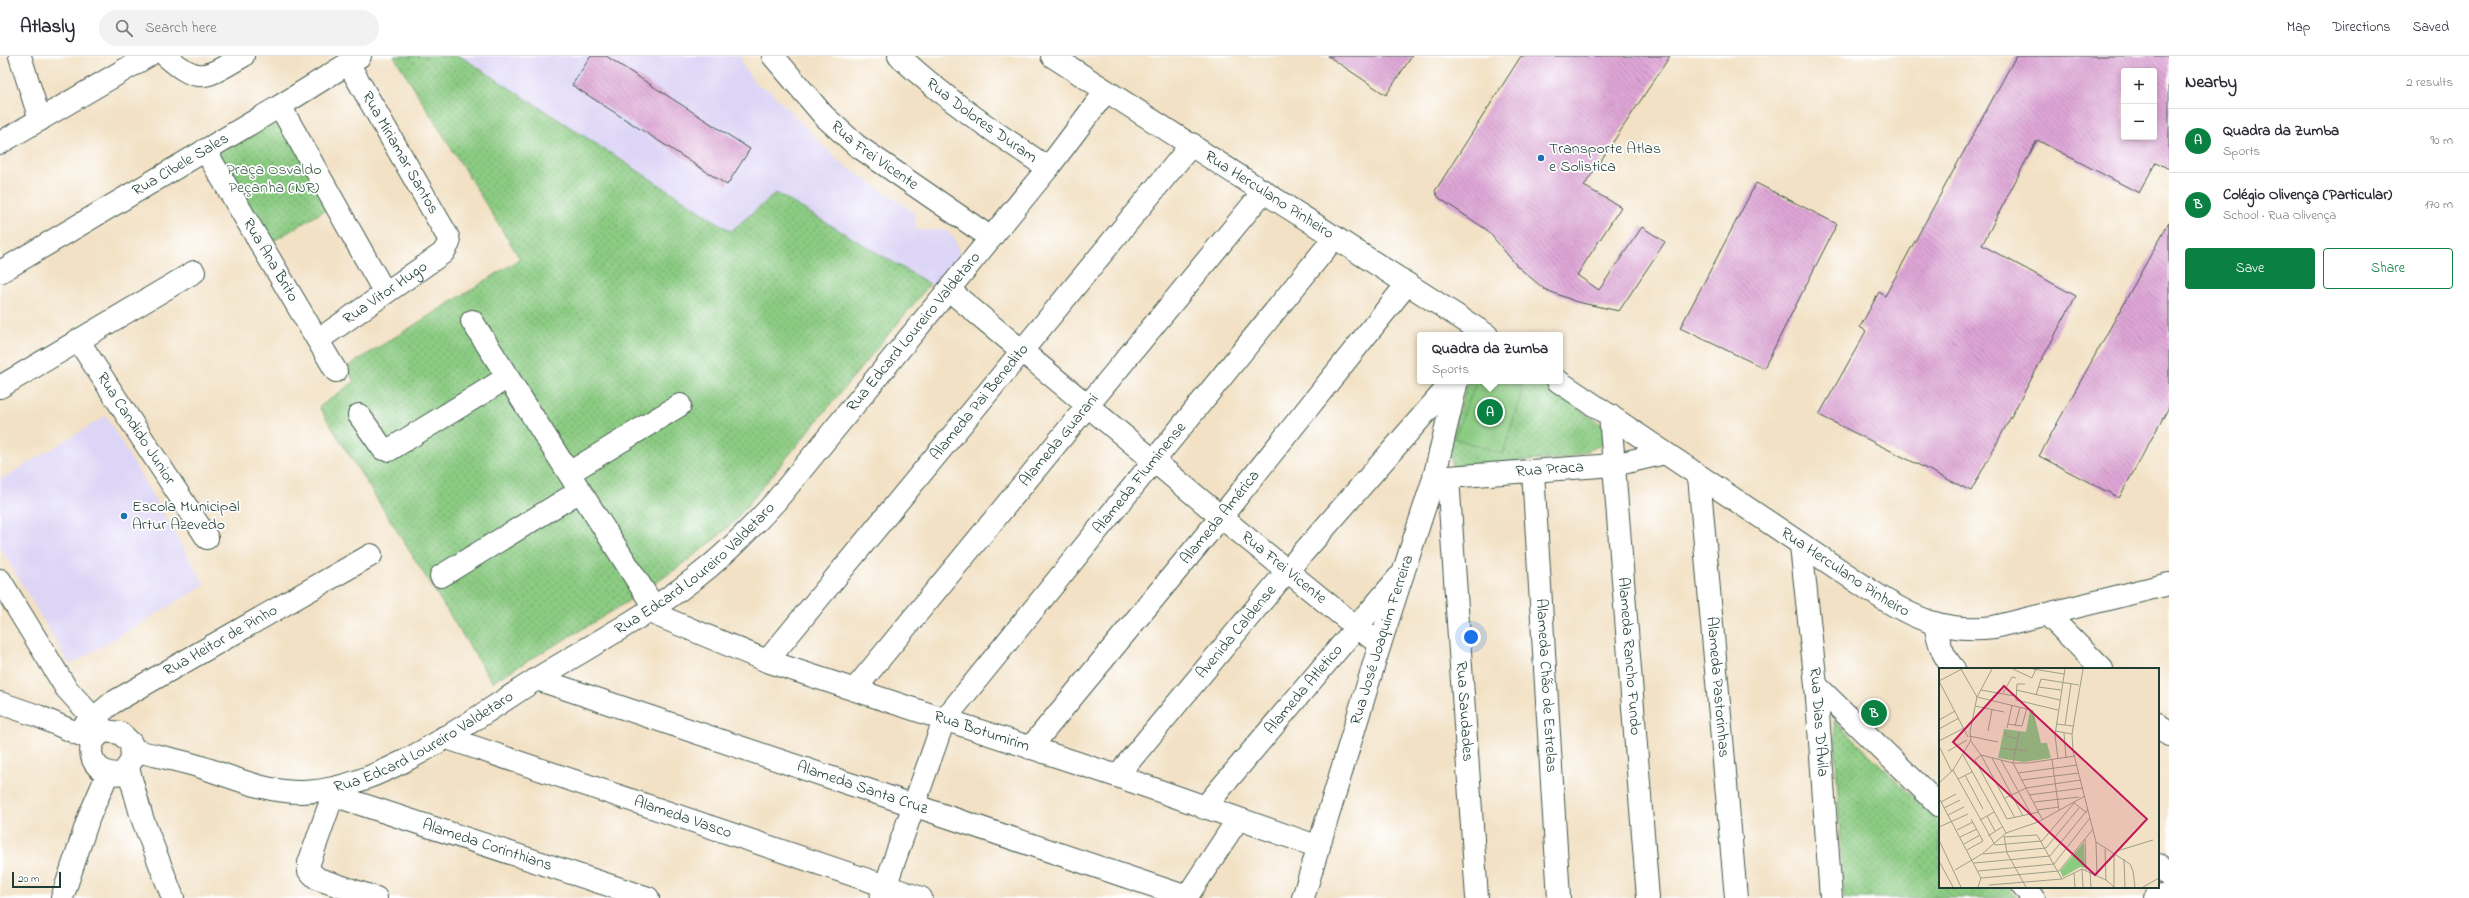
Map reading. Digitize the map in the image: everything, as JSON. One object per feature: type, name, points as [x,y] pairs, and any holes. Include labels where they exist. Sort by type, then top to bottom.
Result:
[{"type":"street","points":[[20,56],[40,120]]},
{"type":"street","points":[[0,144],[148,56]]},
{"type":"street","points":[[166,56],[184,72],[196,76],[211,73],[242,56]]},
{"type":"street","name":"Rua Frei Vicente","points":[[773,56],[824,116],[856,144],[991,238]]},
{"type":"street","name":"Rua Dolores Duram","points":[[899,56],[926,81],[973,118],[1048,168]]},
{"type":"street","name":"Rua Herculano Pinheiro","points":[[1052,56],[1192,144],[1481,332]]},
{"type":"street","name":"Rua Cibele Sales","points":[[0,272],[280,106],[354,60]]},
{"type":"street","name":"Rua Miriamar Santos","points":[[354,60],[448,237],[449,243]]},
{"type":"street","name":"Rua Edcard Loureiro Valdetaro","points":[[131,759],[202,767],[235,780],[273,790],[332,792],[393,766],[444,737],[650,609],[708,568],[740,539],[775,502],[1048,168],[1106,91]]},
{"type":"street","points":[[280,106],[385,293]]},
{"type":"street","name":"Alameda Pai Benedito","points":[[767,661],[1192,144]]},
{"type":"street","name":"Rua Ana Brito","points":[[205,150],[336,371]]},
{"type":"street","name":"Alameda Guarani","points":[[855,689],[1264,191]]},
{"type":"street","name":"Alameda Fluminense","points":[[883,892],[944,720],[1335,237]]},
{"type":"street","name":"Rua Vitor Hugo","points":[[318,340],[443,254],[449,243]]},
{"type":"street","points":[[0,386],[194,272]]},
{"type":"street","name":"Alameda América","points":[[1030,748],[1221,517],[1407,284]]},
{"type":"street","name":"Rua Frei Vicente","points":[[949,290],[1086,406],[1221,517],[1355,626],[1380,644]]},
{"type":"street","points":[[472,321],[574,482],[650,609]]},
{"type":"street","name":"Rua Candido Junior","points":[[78,340],[207,538]]},
{"type":"street","points":[[359,415],[383,449],[389,450],[508,377]]},
{"type":"street","name":"Avenida Caldense","points":[[1117,776],[1287,571],[1450,384]]},
{"type":"street","name":"Rua José Joaquim Ferreira","points":[[1303,898],[1380,644],[1404,571],[1441,478],[1456,384]]},
{"type":"street","name":"Rua Herculano Pinheiro","points":[[1563,384],[1800,546],[1895,607],[1935,625],[1972,630],[2048,615],[2169,584]]},
{"type":"street","points":[[441,576],[680,405]]},
{"type":"street","name":"Alameda Rancho Fundo","points":[[1610,415],[1648,898]]},
{"type":"street","name":"Rua Praca","points":[[1441,478],[1614,465],[1665,453]]},
{"type":"street","name":"Alameda Chão de Estrelas","points":[[1533,472],[1559,898]]},
{"type":"street","name":"Alameda Pastorinhas","points":[[1699,476],[1736,898]]},
{"type":"street","name":"Rua Saudades","points":[[1441,478],[1477,898]]},
{"type":"street","name":"Rua Dias D'Avila","points":[[1800,546],[1816,685],[1831,898]]},
{"type":"street","name":"Rua Heitor de Pinho","points":[[92,731],[112,703],[371,555]]},
{"type":"street","name":"Alameda Atletico","points":[[1204,808],[1355,626],[1404,571]]},
{"type":"street","points":[[0,580],[92,731],[92,757],[95,764],[108,774],[123,773],[131,759]]},
{"type":"street","name":"Rua Botumirim","points":[[650,609],[767,661],[1117,776],[1204,808],[1318,846]]},
{"type":"street","points":[[2048,615],[2101,668]]},
{"type":"street","points":[[1935,625],[1940,647],[1945,659],[1953,668]]},
{"type":"street","name":"Alameda Santa Cruz","points":[[537,679],[1186,898]]},
{"type":"street","points":[[1816,685],[1939,805]]},
{"type":"street","points":[[0,703],[38,716],[92,731],[120,733],[131,743],[131,759],[142,818],[172,898]]},
{"type":"street","points":[[2159,725],[2169,735]]},
{"type":"street","name":"Alameda Vasco","points":[[444,737],[883,892],[921,898]]},
{"type":"street","points":[[62,898],[89,817],[108,774]]},
{"type":"street","points":[[332,792],[309,863],[309,871],[318,879],[376,898]]},
{"type":"street","name":"Alameda Corinthians","points":[[332,792],[648,898]]},
{"type":"street","points":[[1186,898],[1238,819]]},
{"type":"street","points":[[2159,866],[2169,876]]},
{"type":"street","points":[[2024,888],[2034,898]]},
{"type":"street","points":[[2155,898],[2169,894]]},
{"type":"shaded area","points":[[460,56],[741,56],[742,64],[757,86],[769,90],[838,161],[914,212],[916,230],[944,230],[954,238],[959,251],[958,260],[936,287],[776,193],[731,232]]},
{"type":"shaded area","points":[[106,416],[205,585],[70,665],[0,547],[0,480]]},
{"type":"green space","points":[[394,56],[460,56],[731,231],[776,193],[930,284],[732,524],[676,569],[616,609],[492,682],[319,407],[354,382],[347,367],[520,259]]},
{"type":"green space","name":"Praça Osvaldo Peçanha (NR)","points":[[278,116],[332,206],[270,243],[217,153]]},
{"type":"green space","points":[[1467,384],[1542,384],[1605,427],[1604,444],[1568,458],[1452,466],[1449,443]]},
{"type":"green space","points":[[1476,384],[1508,384],[1523,387],[1503,454],[1454,438]]},
{"type":"green space","points":[[1834,720],[1939,822],[1939,888],[2007,888],[2017,898],[1843,898]]},
{"type":"building","points":[[591,56],[606,56],[750,149],[727,185],[572,85]]},
{"type":"building","points":[[1328,56],[1412,56],[1386,95]]},
{"type":"building","points":[[1521,56],[1670,56],[1584,186],[1621,207],[1577,275],[1599,290],[1642,227],[1665,242],[1619,311],[1577,302],[1544,289],[1517,266],[1487,230],[1439,198],[1435,191]]},
{"type":"building","points":[[2016,56],[2169,56],[2169,169],[2156,162],[2139,193],[2037,140],[1982,245],[2076,296],[1971,491],[1819,415],[1866,331],[1860,327],[1879,292],[1885,296]]},
{"type":"building","points":[[1756,183],[1837,224],[1764,368],[1680,328]]},
{"type":"building","points":[[2169,222],[2169,407],[2119,498],[2039,456]]},
{"type":"place","name":"Transporte Atlas e Solistica","points":[[1541,158]]},
{"type":"place","name":"Quadra da Zumba","points":[[1490,412]]},
{"type":"place","name":"Escola Municipal Artur Azevedo","points":[[124,516]]},
{"type":"place","name":"Colégio Olivença (Particular)","points":[[1874,713]]}]
